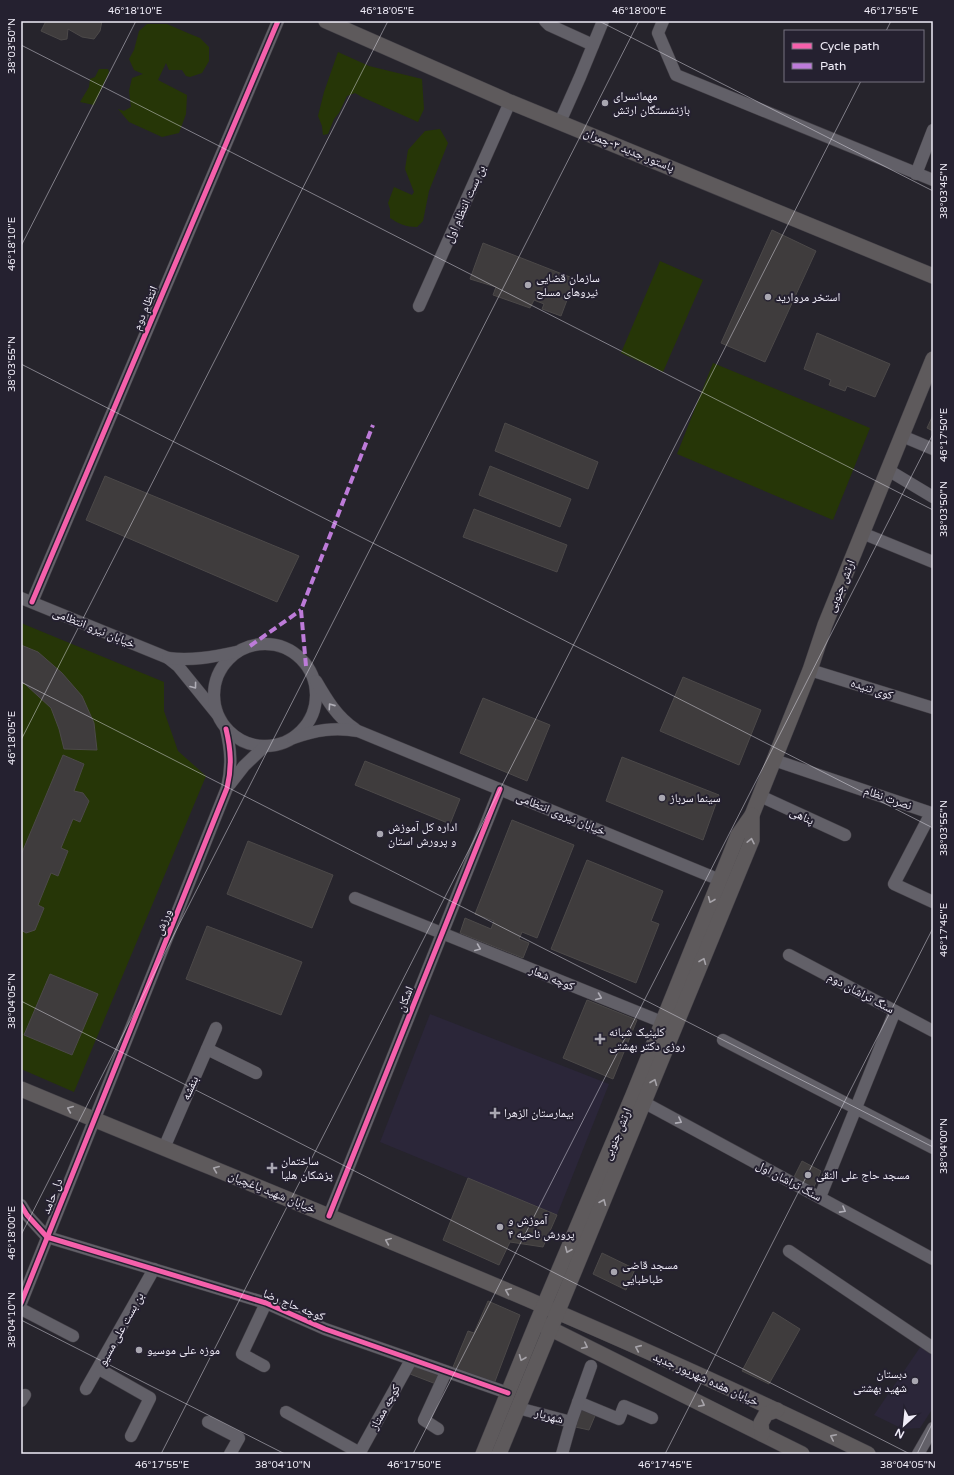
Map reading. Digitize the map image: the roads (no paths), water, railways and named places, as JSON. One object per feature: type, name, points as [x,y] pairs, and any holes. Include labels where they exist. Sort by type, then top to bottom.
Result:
[{"type":"main road","name":"پاستور جدید ۳-چمران","points":[[326,21],[510,102],[933,276]]},
{"type":"main road","name":"ارتش جنوبی","points":[[499,1454],[550,1328],[550,1310],[627,1109],[738,835],[752,815],[760,796],[810,670],[825,625],[933,358]]},
{"type":"main road","name":"ارتش جنوبی","points":[[483,1454],[537,1322],[550,1310],[645,1103],[752,840],[752,815]]},
{"type":"main road","name":"خیابان شهید یاغچیان","points":[[21,1089],[329,1216],[550,1310]]},
{"type":"main road","name":"خیابان هفده شهریور جدید","points":[[550,1310],[777,1410],[868,1454]]},
{"type":"main road","name":"خیابان هفده شهریور جدید","points":[[537,1322],[802,1454]]},
{"type":"main road","points":[[762,1434],[761,1422],[766,1414],[777,1410]]},
{"type":"street","name":"انتظام دوم","points":[[26,600],[278,21]]},
{"type":"street","points":[[545,21],[549,25],[593,46]]},
{"type":"street","points":[[560,122],[603,21]]},
{"type":"street","points":[[663,21],[658,33],[676,75],[933,180]]},
{"type":"street","name":"بن بست انتظام اول","points":[[419,306],[510,102]]},
{"type":"street","points":[[916,174],[933,130]]},
{"type":"street","points":[[902,436],[933,449]]},
{"type":"street","points":[[888,470],[933,497]]},
{"type":"street","points":[[862,533],[933,562]]},
{"type":"street","name":"خیابان نیرو انتظامی","points":[[26,600],[168,658],[181,660],[207,658],[237,652]]},
{"type":"street","points":[[265,644],[279,646],[292,652],[304,661],[311,674],[316,688],[316,702],[312,716],[304,728],[293,738],[280,744],[265,746],[251,744],[238,738],[226,729],[214,702],[214,688],[218,674],[226,662],[237,652],[250,646],[265,644]]},
{"type":"street","name":"خیابان نیرو انتظامی","points":[[168,658],[178,666],[219,716]]},
{"type":"street","name":"کوی تنیده","points":[[810,670],[933,708]]},
{"type":"street","name":"خیابان نیروی انتظامی","points":[[311,674],[331,706],[347,724],[358,731],[720,880]]},
{"type":"street","name":"خیابان نیروی انتظامی","points":[[293,738],[307,733],[334,728],[358,731]]},
{"type":"street","name":"ورزش","points":[[94,1119],[228,788],[231,772],[231,760],[226,729]]},
{"type":"street","name":"ورزش","points":[[228,788],[244,766],[265,746]]},
{"type":"street","name":"نصرت نظام","points":[[774,760],[931,813],[894,884],[933,902]]},
{"type":"street","name":"اشکان","points":[[329,1216],[500,789]]},
{"type":"street","name":"پناهی","points":[[760,796],[845,835]]},
{"type":"street","name":"کوچه شعار","points":[[355,898],[662,1022]]},
{"type":"street","name":"سنگ تراشان دوم","points":[[789,955],[933,1031]]},
{"type":"street","points":[[820,1197],[895,1011]]},
{"type":"street","name":"بنفشه","points":[[164,1148],[216,1028]]},
{"type":"street","points":[[723,1040],[933,1148]]},
{"type":"street","points":[[207,1049],[256,1073]]},
{"type":"street","name":"سنگ تراشان اول","points":[[645,1103],[933,1259]]},
{"type":"street","name":"دل حامد","points":[[21,1302],[94,1119]]},
{"type":"street","points":[[21,1205],[27,1215],[46,1237]]},
{"type":"street","name":"کوچه حاج رضا","points":[[46,1237],[266,1303],[325,1329],[508,1393]]},
{"type":"street","points":[[789,1251],[933,1348]]},
{"type":"street","name":"بن بست علی مسیو","points":[[86,1389],[99,1369],[154,1269]]},
{"type":"street","points":[[264,1366],[242,1354],[266,1303]]},
{"type":"street","points":[[21,1309],[73,1336]]},
{"type":"street","name":"کوچه ممتاز","points":[[360,1453],[411,1360]]},
{"type":"street","points":[[571,1422],[591,1366]]},
{"type":"street","points":[[99,1369],[150,1398],[131,1436]]},
{"type":"street","points":[[438,1429],[424,1420],[446,1372]]},
{"type":"street","points":[[578,1402],[619,1419],[624,1406],[652,1418]]},
{"type":"street","name":"شهریار","points":[[518,1408],[571,1422],[562,1454]]},
{"type":"street","points":[[286,1412],[360,1453]]},
{"type":"street","points":[[208,1422],[239,1438],[230,1454]]},
{"type":"street","points":[[918,1454],[933,1428]]},
{"type":"place","name":"مهمانسرای بازنشستگان ارتش","points":[[605,103]]},
{"type":"place","name":"سازمان قضایی نیروهای مسلح","points":[[528,285]]},
{"type":"place","name":"استخر مروارید","points":[[768,297]]},
{"type":"place","name":"سینما سرباز","points":[[662,798]]},
{"type":"place","name":"اداره کل آموزش و پرورش استان","points":[[380,834]]},
{"type":"place","name":"کلینیک شبانه روزی دکتر بهشتی","points":[[600,1039]]},
{"type":"place","name":"بیمارستان الزهرا","points":[[495,1113]]},
{"type":"place","name":"ساختمان پزشکان هلیا","points":[[272,1168]]},
{"type":"place","name":"مسجد حاج علی النقی","points":[[808,1175]]},
{"type":"place","name":"آموزش و پرورش ناحیه ۴","points":[[500,1227]]},
{"type":"place","name":"مسجد قاضی طباطبایی","points":[[614,1272]]},
{"type":"place","name":"موزه علی موسیو","points":[[139,1350]]},
{"type":"place","name":"دبستان شهید بهشتی","points":[[915,1381]]}]
